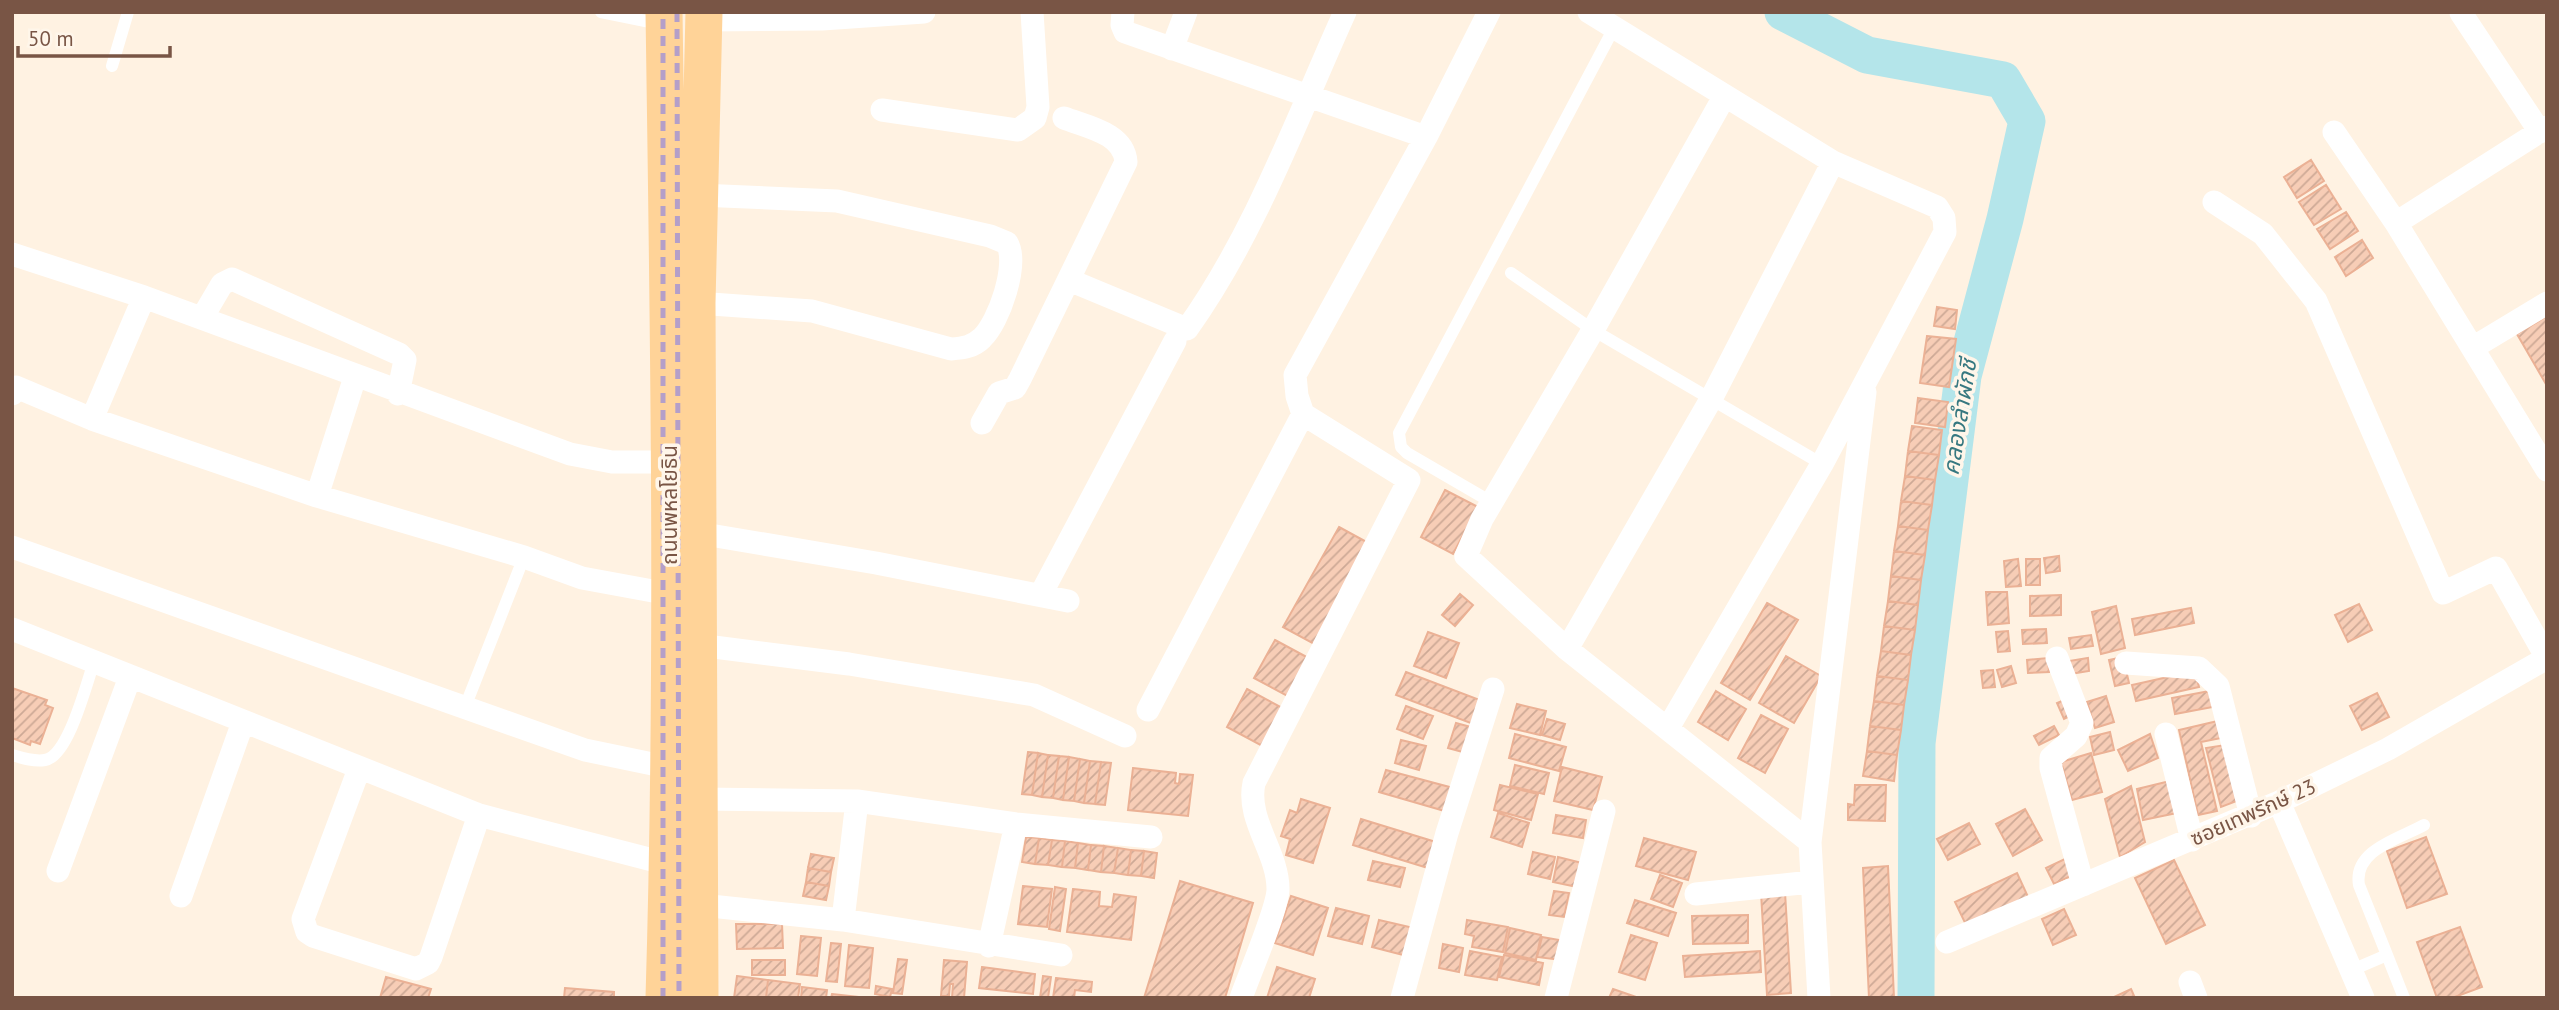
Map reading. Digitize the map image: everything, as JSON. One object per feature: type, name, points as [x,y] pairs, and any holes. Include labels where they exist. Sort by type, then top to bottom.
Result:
[{"type":"main road","points":[[664,19],[684,29],[704,16]]},
{"type":"main road","name":"ถนนพหลโยธิน","points":[[664,998],[668,863],[669,462],[682,299],[699,195],[704,16]]},
{"type":"main road","name":"ถนนพหลโยธิน","points":[[664,19],[698,533],[700,998]]},
{"type":"street","points":[[704,16],[924,12]]},
{"type":"street","points":[[883,110],[1018,130],[1030,124],[1038,107],[1032,12]]},
{"type":"street","points":[[1123,12],[1122,25],[1125,32],[1426,137]]},
{"type":"street","points":[[1172,50],[1186,12]]},
{"type":"street","points":[[1069,280],[1187,328],[1209,297],[1249,221],[1345,12]]},
{"type":"street","points":[[1241,998],[1278,890],[1256,817],[1252,792],[1254,783],[1409,480],[1303,414],[1294,381],[1298,369],[1426,137],[1489,12]]},
{"type":"street","points":[[1588,12],[1833,162],[1937,207],[1944,218],[1945,232],[1822,464],[1668,728]]},
{"type":"street","points":[[2396,223],[2543,129],[2461,13]]},
{"type":"street","points":[[1724,97],[1466,551],[1467,559],[1567,649],[1811,842]]},
{"type":"street","points":[[982,423],[999,393],[1014,388],[1020,379],[1126,162],[1120,144],[1110,136],[1064,118]]},
{"type":"street","points":[[2334,132],[2396,223],[2546,466]]},
{"type":"street","points":[[1567,649],[1710,401],[1833,162]]},
{"type":"street","points":[[682,299],[812,311],[951,349],[966,348],[983,337],[995,321],[1011,257],[1007,243],[990,236],[837,201],[699,195]]},
{"type":"street","points":[[2214,202],[2263,234],[2316,301],[2443,593],[2496,568],[2547,658]]},
{"type":"street","points":[[12,254],[201,318],[398,394],[569,454],[612,462],[669,462]]},
{"type":"street","points":[[201,318],[222,284],[232,279],[399,354],[405,360],[398,394]]},
{"type":"street","points":[[92,419],[144,298]]},
{"type":"street","points":[[2473,347],[2547,303]]},
{"type":"street","points":[[1041,594],[1175,341]]},
{"type":"street","points":[[317,496],[355,377]]},
{"type":"street","points":[[1819,998],[1811,842],[1867,378]]},
{"type":"street","points":[[14,389],[92,419],[317,496],[524,557],[582,578],[669,594]]},
{"type":"street","points":[[1148,710],[1303,414]]},
{"type":"street","points":[[698,533],[1068,601]]},
{"type":"street","points":[[12,547],[585,750],[667,767]]},
{"type":"street","points":[[12,629],[95,659],[130,677],[479,815],[668,863]]},
{"type":"street","points":[[698,645],[849,664],[1034,695],[1125,736]]},
{"type":"street","points":[[2057,658],[2082,723],[2076,736],[2052,758],[2051,768],[2083,884]]},
{"type":"street","name":"ซอยเทพรักษ์ 23","points":[[1947,942],[2251,816],[2388,748],[2547,658]]},
{"type":"street","points":[[2126,663],[2199,668],[2218,686],[2251,816]]},
{"type":"street","points":[[58,871],[130,677]]},
{"type":"street","points":[[1402,998],[1447,832],[1493,689]]},
{"type":"street","points":[[181,896],[243,722]]},
{"type":"street","points":[[2166,734],[2192,840]]},
{"type":"street","points":[[359,769],[303,919],[307,932],[313,936],[416,969],[422,968],[431,957],[479,815]]},
{"type":"street","points":[[700,799],[857,802],[1016,824],[1151,837]]},
{"type":"street","points":[[843,920],[857,802]]},
{"type":"street","points":[[2279,802],[2363,998]]},
{"type":"street","points":[[1556,998],[1605,811]]},
{"type":"street","points":[[989,946],[1016,824]]},
{"type":"street","points":[[1696,894],[1811,883]]},
{"type":"street","points":[[701,905],[843,920],[989,946],[1061,955]]},
{"type":"lane","points":[[112,66],[128,12]]},
{"type":"lane","points":[[601,12],[664,19]]},
{"type":"lane","points":[[1493,503],[1407,453],[1401,447],[1399,433],[1614,28]]},
{"type":"lane","points":[[1511,273],[1593,330],[1710,401],[1822,464]]},
{"type":"lane","points":[[465,707],[524,557]]},
{"type":"lane","points":[[12,755],[45,760],[54,756],[70,730],[95,659]]},
{"type":"lane","points":[[2404,998],[2357,873],[2369,854],[2424,825]]},
{"type":"lane","points":[[2352,970],[2387,955]]},
{"type":"building","points":[[2311,160],[2324,181],[2297,198],[2284,177]]},
{"type":"building","points":[[2326,185],[2341,209],[2314,225],[2299,202]]},
{"type":"building","points":[[2346,212],[2358,231],[2330,249],[2317,229]]},
{"type":"building","points":[[2362,240],[2373,258],[2346,276],[2335,257]]},
{"type":"building","points":[[1937,307],[1957,310],[1955,329],[1934,326]]},
{"type":"building","points":[[2547,316],[2547,386],[2517,334]]},
{"type":"building","points":[[1927,336],[1956,339],[1949,387],[1920,383]]},
{"type":"building","points":[[1918,398],[1948,402],[1945,427],[1915,423]]},
{"type":"building","points":[[1912,426],[1942,430],[1939,455],[1908,451]]},
{"type":"building","points":[[1908,451],[1939,455],[1935,480],[1905,476]]},
{"type":"building","points":[[1905,476],[1935,480],[1932,505],[1901,501]]},
{"type":"building","points":[[1445,490],[1478,507],[1453,554],[1421,537]]},
{"type":"building","points":[[1901,501],[1932,505],[1928,530],[1898,526]]},
{"type":"building","points":[[1898,526],[1928,530],[1925,555],[1894,551]]},
{"type":"building","points":[[1339,527],[1372,545],[1316,645],[1283,627]]},
{"type":"building","points":[[1894,551],[1925,555],[1921,580],[1891,576]]},
{"type":"building","points":[[2059,556],[2060,571],[2046,573],[2044,558]]},
{"type":"building","points":[[2018,559],[2021,586],[2006,587],[2004,561]]},
{"type":"building","points":[[2026,559],[2040,559],[2040,585],[2026,585]]},
{"type":"building","points":[[1891,576],[1921,580],[1918,605],[1888,601]]},
{"type":"building","points":[[1986,592],[2007,592],[2009,623],[1988,625]]},
{"type":"building","points":[[1460,594],[1473,605],[1455,626],[1442,615]]},
{"type":"building","points":[[2061,595],[2061,615],[2030,616],[2030,596]]},
{"type":"building","points":[[1888,601],[1918,605],[1915,630],[1884,626]]},
{"type":"building","points":[[1767,603],[1798,620],[1750,700],[1721,683]]},
{"type":"building","points":[[2359,604],[2372,630],[2348,642],[2335,615]]},
{"type":"building","points":[[2116,606],[2125,648],[2101,654],[2092,612]]},
{"type":"building","points":[[2191,608],[2194,623],[2135,635],[2132,619]]},
{"type":"building","points":[[1884,626],[1915,630],[1911,655],[1881,651]]},
{"type":"building","points":[[2046,629],[2047,643],[2023,644],[2022,630]]},
{"type":"building","points":[[2008,631],[2010,651],[1998,652],[1996,632]]},
{"type":"building","points":[[1428,632],[1459,643],[1446,678],[1414,666]]},
{"type":"building","points":[[2091,635],[2093,646],[2071,649],[2069,638]]},
{"type":"building","points":[[1275,640],[1314,661],[1293,699],[1254,678]]},
{"type":"building","points":[[1881,651],[1911,655],[1908,680],[1877,676]]},
{"type":"building","points":[[1786,656],[1821,676],[1794,723],[1759,703]]},
{"type":"building","points":[[2123,657],[2129,683],[2115,686],[2109,660]]},
{"type":"building","points":[[2048,658],[2049,672],[2028,673],[2027,660]]},
{"type":"building","points":[[2088,658],[2089,671],[2070,674],[2069,661]]},
{"type":"building","points":[[2011,666],[2016,683],[2002,687],[1997,670]]},
{"type":"building","points":[[1993,670],[1995,687],[1983,688],[1981,671]]},
{"type":"building","points":[[2195,671],[2199,687],[2136,701],[2132,685]]},
{"type":"building","points":[[1406,672],[1485,702],[1476,725],[1396,695]]},
{"type":"building","points":[[1877,676],[1908,680],[1904,705],[1874,701]]},
{"type":"building","points":[[12,688],[47,700],[45,705],[53,708],[40,744],[31,741],[30,745],[12,738]]},
{"type":"building","points":[[1247,689],[1286,710],[1266,748],[1227,727]]},
{"type":"building","points":[[2215,690],[2218,706],[2175,714],[2172,698]]},
{"type":"building","points":[[1716,691],[1746,709],[1728,740],[1698,722]]},
{"type":"building","points":[[2377,693],[2389,717],[2362,730],[2350,706]]},
{"type":"building","points":[[2106,696],[2114,722],[2095,728],[2087,702]]},
{"type":"building","points":[[2069,698],[2076,713],[2064,719],[2057,703]]},
{"type":"building","points":[[1874,701],[1904,705],[1901,730],[1870,726]]},
{"type":"building","points":[[1517,704],[1546,711],[1540,735],[1510,728]]},
{"type":"building","points":[[1406,706],[1433,716],[1423,739],[1397,729]]},
{"type":"building","points":[[1761,715],[1788,729],[1765,773],[1738,758]]},
{"type":"building","points":[[1547,719],[1565,724],[1560,740],[1542,735]]},
{"type":"building","points":[[2222,720],[2226,737],[2201,742],[2217,811],[2198,815],[2179,730]]},
{"type":"building","points":[[1456,723],[1478,729],[1470,754],[1448,748]]},
{"type":"building","points":[[1870,726],[1901,730],[1897,755],[1867,751]]},
{"type":"building","points":[[2054,726],[2059,735],[2039,745],[2034,736]]},
{"type":"building","points":[[2110,732],[2114,750],[2094,755],[2090,737]]},
{"type":"building","points":[[1515,734],[1566,747],[1559,771],[1509,758]]},
{"type":"building","points":[[2150,734],[2158,758],[2128,771],[2118,750]]},
{"type":"building","points":[[1401,740],[1426,746],[1419,770],[1395,763]]},
{"type":"building","points":[[2225,745],[2242,799],[2221,807],[2206,748]]},
{"type":"building","points":[[1867,751],[1897,755],[1894,781],[1863,776]]},
{"type":"building","points":[[1028,752],[1038,753],[1032,795],[1022,794]]},
{"type":"building","points":[[1038,753],[1048,755],[1042,797],[1032,795]]},
{"type":"building","points":[[2091,753],[2102,792],[2072,800],[2061,762]]},
{"type":"building","points":[[1048,755],[1059,756],[1053,798],[1042,797]]},
{"type":"building","points":[[1059,756],[1069,757],[1063,800],[1053,798]]},
{"type":"building","points":[[1069,757],[1080,759],[1074,801],[1063,800]]},
{"type":"building","points":[[1080,759],[1090,761],[1084,803],[1074,801]]},
{"type":"building","points":[[1090,761],[1101,762],[1095,804],[1084,803]]},
{"type":"building","points":[[1101,762],[1111,763],[1105,805],[1095,804]]},
{"type":"building","points":[[1515,765],[1549,773],[1544,794],[1510,786]]},
{"type":"building","points":[[1562,767],[1602,777],[1593,810],[1554,801]]},
{"type":"building","points":[[1133,768],[1176,773],[1175,783],[1179,784],[1180,774],[1193,775],[1188,816],[1128,810]]},
{"type":"building","points":[[1386,770],[1457,789],[1448,812],[1379,792]]},
{"type":"building","points":[[2170,781],[2177,813],[2143,820],[2137,789]]},
{"type":"building","points":[[1500,785],[1538,794],[1531,820],[1494,810]]},
{"type":"building","points":[[1855,785],[1886,785],[1885,821],[1848,820],[1848,804],[1854,805]]},
{"type":"building","points":[[2131,786],[2145,842],[2120,857],[2105,799]]},
{"type":"building","points":[[1301,799],[1330,808],[1313,863],[1286,855],[1290,839],[1281,836],[1290,810],[1297,813]]},
{"type":"building","points":[[2025,809],[2042,840],[2013,856],[1996,824]]},
{"type":"building","points":[[1498,813],[1529,823],[1522,847],[1491,837]]},
{"type":"building","points":[[1556,815],[1586,820],[1583,838],[1553,833]]},
{"type":"building","points":[[1361,819],[1439,843],[1431,869],[1353,845]]},
{"type":"building","points":[[1969,823],[1980,844],[1948,860],[1937,839]]},
{"type":"building","points":[[1026,837],[1039,838],[1035,864],[1022,862]]},
{"type":"building","points":[[2426,837],[2447,894],[2407,908],[2387,851]]},
{"type":"building","points":[[1039,838],[1052,840],[1048,865],[1035,864]]},
{"type":"building","points":[[1644,838],[1696,852],[1688,880],[1636,866]]},
{"type":"building","points":[[1052,840],[1065,841],[1062,867],[1048,865]]},
{"type":"building","points":[[1065,841],[1078,843],[1075,868],[1062,867]]},
{"type":"building","points":[[1078,843],[1091,845],[1088,870],[1075,868]]},
{"type":"building","points":[[1091,845],[1104,846],[1101,872],[1088,870]]},
{"type":"building","points":[[1104,846],[1118,848],[1114,873],[1101,872]]},
{"type":"building","points":[[1118,848],[1131,850],[1128,875],[1114,873]]},
{"type":"building","points":[[1131,850],[1144,851],[1141,876],[1128,875]]},
{"type":"building","points":[[1144,851],[1157,853],[1154,878],[1141,876]]},
{"type":"building","points":[[1533,852],[1555,857],[1550,879],[1528,874]]},
{"type":"building","points":[[811,854],[834,858],[831,872],[808,868]]},
{"type":"building","points":[[1558,857],[1586,864],[1582,888],[1553,882]]},
{"type":"building","points":[[2069,857],[2077,873],[2054,884],[2046,868]]},
{"type":"building","points":[[2174,860],[2205,925],[2166,944],[2135,878]]},
{"type":"building","points":[[1373,861],[1405,868],[1400,887],[1368,880]]},
{"type":"building","points":[[1888,866],[1894,998],[1869,998],[1863,868]]},
{"type":"building","points":[[808,868],[831,872],[829,886],[806,882]]},
{"type":"building","points":[[2017,873],[2029,899],[1968,929],[1955,902]]},
{"type":"building","points":[[1660,875],[1682,883],[1673,907],[1651,899]]},
{"type":"building","points":[[1180,881],[1253,903],[1225,998],[1144,998]]},
{"type":"building","points":[[806,882],[829,886],[826,900],[803,896]]},
{"type":"building","points":[[1023,886],[1052,889],[1047,927],[1018,924]]},
{"type":"building","points":[[1055,887],[1066,889],[1060,931],[1049,929]]},
{"type":"building","points":[[1073,889],[1100,892],[1099,906],[1112,907],[1114,894],[1136,897],[1131,940],[1067,932]]},
{"type":"building","points":[[1554,891],[1569,893],[1564,917],[1549,915]]},
{"type":"building","points":[[1785,892],[1791,993],[1767,995],[1761,893]]},
{"type":"building","points":[[1291,896],[1328,908],[1313,955],[1275,943]]},
{"type":"building","points":[[1635,900],[1676,913],[1668,936],[1627,923]]},
{"type":"building","points":[[1336,908],[1369,916],[1362,944],[1328,936]]},
{"type":"building","points":[[2064,909],[2076,935],[2053,945],[2042,919]]},
{"type":"building","points":[[1748,915],[1748,943],[1693,944],[1692,916]]},
{"type":"building","points":[[1379,920],[1418,929],[1411,957],[1372,947]]},
{"type":"building","points":[[1467,920],[1508,927],[1503,952],[1472,947],[1474,936],[1465,934]]},
{"type":"building","points":[[736,924],[782,924],[783,948],[737,949]]},
{"type":"building","points":[[2460,927],[2482,987],[2452,998],[2437,998],[2417,942]]},
{"type":"building","points":[[1510,928],[1541,935],[1536,960],[1505,953]]},
{"type":"building","points":[[1631,935],[1657,943],[1645,980],[1619,972]]},
{"type":"building","points":[[801,936],[821,938],[817,976],[797,974]]},
{"type":"building","points":[[1542,937],[1565,941],[1561,960],[1537,957]]},
{"type":"building","points":[[831,943],[841,944],[837,982],[826,981]]},
{"type":"building","points":[[1443,944],[1463,948],[1459,972],[1439,968]]},
{"type":"building","points":[[849,945],[873,948],[869,988],[845,986]]},
{"type":"building","points":[[1470,951],[1502,957],[1497,980],[1465,975]]},
{"type":"building","points":[[1760,951],[1761,972],[1685,977],[1683,956]]},
{"type":"building","points":[[1504,955],[1543,963],[1539,985],[1499,977]]},
{"type":"building","points":[[898,959],[907,960],[902,994],[893,993]]},
{"type":"building","points":[[752,960],[785,960],[785,975],[752,975]]},
{"type":"building","points":[[944,960],[967,962],[964,998],[952,998],[953,984],[950,984],[949,996],[941,996]]},
{"type":"building","points":[[982,967],[1035,974],[1033,994],[979,988]]},
{"type":"building","points":[[1277,967],[1315,979],[1309,998],[1267,998]]},
{"type":"building","points":[[737,976],[768,980],[766,998],[734,998]]},
{"type":"building","points":[[1043,976],[1051,977],[1048,998],[1040,998]]},
{"type":"building","points":[[386,977],[431,989],[428,998],[380,998]]},
{"type":"building","points":[[1056,978],[1092,982],[1091,992],[1075,990],[1074,998],[1053,998]]},
{"type":"building","points":[[768,980],[800,984],[798,998],[766,998]]},
{"type":"building","points":[[876,986],[892,989],[890,997],[875,994]]},
{"type":"building","points":[[802,987],[827,990],[826,998],[801,998]]},
{"type":"building","points":[[565,988],[614,992],[614,998],[564,998]]},
{"type":"building","points":[[1613,989],[1639,998],[1609,998]]},
{"type":"building","points":[[2131,989],[2135,998],[2112,998]]},
{"type":"building","points":[[832,994],[858,997],[858,998],[831,998]]},
{"type":"waterway","name":"คลองลำผักชี","points":[[1783,12],[1867,55],[2003,80],[2027,121],[2005,219],[1963,376],[1917,743],[1916,998]]},
{"type":"railway","points":[[663,12],[663,998]]},
{"type":"railway","points":[[677,12],[679,998]]}]
